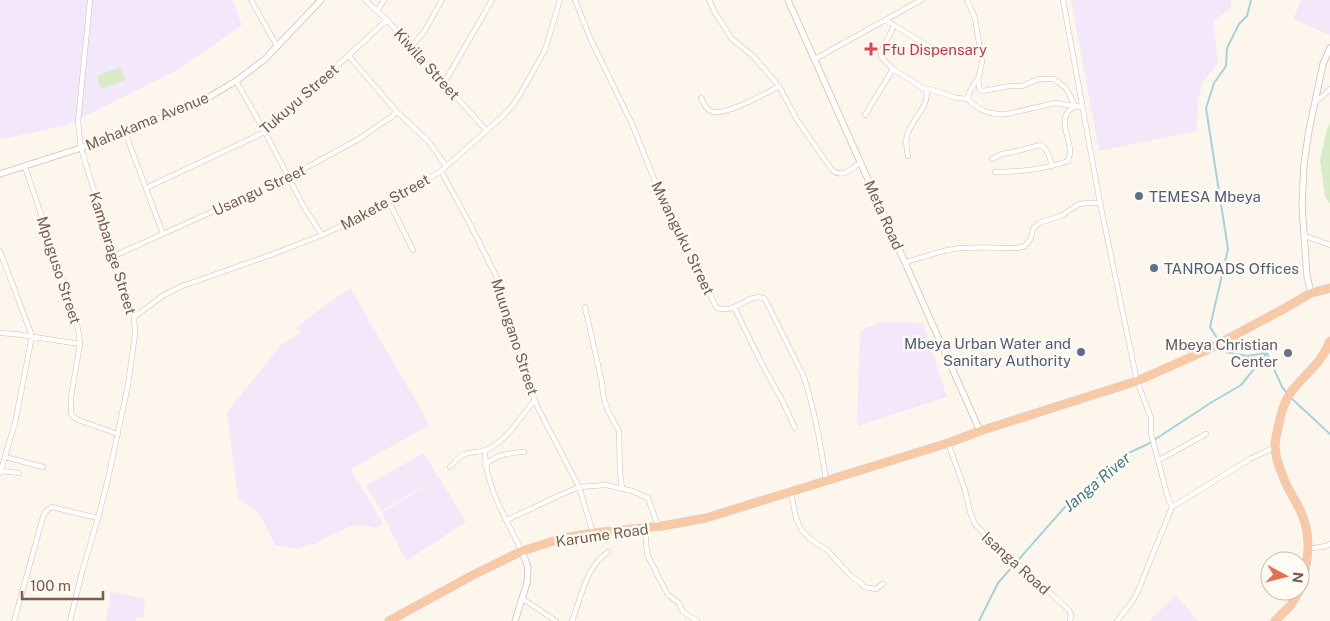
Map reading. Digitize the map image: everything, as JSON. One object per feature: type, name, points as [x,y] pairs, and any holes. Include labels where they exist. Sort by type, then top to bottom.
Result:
[{"type":"highway","name":"Karume Road","points":[[389,621],[472,575],[522,551],[563,538],[706,518],[948,443],[980,430],[1137,381],[1207,350],[1310,293],[1330,288]]},
{"type":"highway","points":[[1308,551],[1307,532],[1304,520],[1280,469],[1275,446],[1280,418],[1288,399],[1317,364],[1329,346]]},
{"type":"highway","points":[[1275,621],[1292,601]]},
{"type":"street","name":"Kambarage Street","points":[[70,621],[98,518],[118,434],[128,386],[135,334],[134,318],[81,148],[78,122],[90,0]]},
{"type":"street","points":[[251,0],[277,46]]},
{"type":"street","name":"Mahakama Avenue","points":[[0,174],[81,148],[194,106],[236,82],[265,59],[321,0]]},
{"type":"street","name":"Kiwila Street","points":[[365,0],[387,20],[486,130]]},
{"type":"street","points":[[377,11],[384,0]]},
{"type":"street","points":[[411,46],[424,32],[442,0]]},
{"type":"street","points":[[444,83],[492,0]]},
{"type":"street","name":"Makete Street","points":[[134,318],[164,295],[182,286],[322,235],[389,202],[441,171],[513,105],[545,50],[560,0]]},
{"type":"street","name":"Mwanguku Street","points":[[575,0],[591,40],[633,126],[654,179],[716,307],[723,310],[734,307]]},
{"type":"street","points":[[709,0],[732,39],[752,55],[779,86],[797,120],[832,170],[842,175],[861,162]]},
{"type":"street","name":"Meta Road","points":[[788,0],[980,430]]},
{"type":"street","points":[[815,59],[921,0]]},
{"type":"street","points":[[968,99],[982,67],[975,18],[968,2],[974,0]]},
{"type":"street","points":[[1063,0],[1100,203],[1137,381],[1151,418],[1151,434],[1172,507]]},
{"type":"street","name":"Tukuyu Street","points":[[146,188],[265,132],[387,20]]},
{"type":"street","points":[[885,20],[935,50]]},
{"type":"street","points":[[894,26],[880,55],[893,69],[926,90],[929,89],[950,96],[968,99],[980,109],[992,114],[1001,115],[1055,103],[1082,107]]},
{"type":"street","points":[[1310,293],[1302,206],[1304,164],[1315,102],[1330,48]]},
{"type":"street","points":[[348,56],[396,111],[429,142],[446,166]]},
{"type":"street","points":[[865,115],[893,69]]},
{"type":"street","points":[[977,79],[979,88],[983,91],[1010,86],[1022,86],[1040,79],[1054,78],[1066,88],[1075,106]]},
{"type":"street","points":[[236,82],[265,132],[304,207],[322,235]]},
{"type":"street","points":[[701,98],[707,109],[711,112],[720,113],[765,95],[779,86]]},
{"type":"street","points":[[1315,102],[1330,89]]},
{"type":"street","points":[[908,156],[906,147],[907,134],[928,97],[926,90]]},
{"type":"street","points":[[995,172],[1012,172],[1069,160],[1070,151],[1064,117],[1075,106]]},
{"type":"street","name":"Usangu Street","points":[[114,256],[289,178],[359,140],[385,122],[396,111]]},
{"type":"street","points":[[125,132],[163,234]]},
{"type":"street","points":[[992,159],[1002,154],[1040,145],[1045,148],[1052,165]]},
{"type":"street","name":"Mpuguso Street","points":[[25,167],[74,311],[79,334],[80,344],[71,397],[71,413],[73,417],[81,421],[118,434]]},
{"type":"street","name":"Muungano Street","points":[[441,171],[502,288],[523,369],[535,400],[579,487],[593,533]]},
{"type":"street","points":[[389,202],[413,250]]},
{"type":"street","points":[[905,262],[939,252],[962,248],[1017,248],[1025,246],[1031,238],[1033,229],[1039,223],[1060,216],[1079,204],[1100,203]]},
{"type":"street","points":[[1305,236],[1330,244]]},
{"type":"street","points":[[0,251],[32,336],[16,423],[1,472],[19,473]]},
{"type":"street","points":[[795,428],[734,307],[756,297],[765,299],[807,388],[812,403],[826,481]]},
{"type":"street","points":[[585,307],[602,382],[603,395],[608,411],[619,431],[622,488]]},
{"type":"street","points":[[0,333],[80,344]]},
{"type":"street","points":[[450,467],[462,455],[480,452],[500,441],[510,432],[535,400]]},
{"type":"street","points":[[1158,460],[1206,434]]},
{"type":"street","name":"Isanga Road","points":[[948,443],[975,524],[1007,558],[1019,565],[1069,610],[1071,615],[1070,621]]},
{"type":"street","points":[[1117,621],[1138,591],[1172,507],[1250,459],[1275,446]]},
{"type":"street","points":[[485,450],[485,465],[490,484],[528,567],[528,583],[515,621]]},
{"type":"street","points":[[485,465],[494,457],[524,452]]},
{"type":"street","points":[[5,457],[43,467]]},
{"type":"street","points":[[507,520],[579,487],[606,485],[632,491],[648,498],[658,526]]},
{"type":"street","points":[[791,492],[797,522],[808,536],[827,550],[864,588],[876,589],[884,584]]},
{"type":"street","points":[[14,621],[45,512],[52,507],[98,518]]},
{"type":"street","points":[[645,528],[647,554],[668,595],[680,603],[683,612],[697,621]]},
{"type":"street","points":[[1308,548],[1330,544]]},
{"type":"street","points":[[572,621],[590,571],[608,552]]},
{"type":"street","points":[[522,599],[556,621]]},
{"type":"shaded area","points":[[0,0],[232,0],[242,25],[179,69],[67,125],[0,140]]},
{"type":"shaded area","points":[[1071,0],[1231,0],[1231,8],[1213,22],[1218,62],[1203,82],[1198,101],[1197,131],[1099,151]]},
{"type":"shaded area","points":[[1301,0],[1330,0],[1330,35],[1293,19]]},
{"type":"shaded area","points":[[350,288],[430,425],[351,469],[383,524],[375,528],[365,525],[352,526],[317,543],[295,549],[275,545],[258,512],[238,498],[227,412],[282,344],[301,333],[297,327]]},
{"type":"shaded area","points":[[883,322],[923,323],[947,397],[858,426],[860,330]]},
{"type":"shaded area","points":[[424,453],[438,477],[382,511],[365,486]]},
{"type":"shaded area","points":[[439,477],[466,522],[406,561],[382,513]]},
{"type":"shaded area","points":[[111,592],[146,599],[143,618],[137,617],[136,621],[106,621]]},
{"type":"shaded area","points":[[1176,595],[1198,621],[1149,621]]},
{"type":"green space","points":[[120,67],[125,80],[101,89],[97,76]]},
{"type":"green space","points":[[1330,123],[1330,204],[1325,197],[1320,159]]},
{"type":"waterway","points":[[1219,341],[1210,327],[1228,249],[1206,108],[1214,83],[1226,66],[1227,48],[1239,24],[1247,16],[1251,0]]},
{"type":"waterway","points":[[1222,345],[1226,352],[1247,356],[1267,353]]},
{"type":"waterway","points":[[1267,353],[1282,387],[1287,393]]},
{"type":"waterway","name":"Janga River","points":[[979,621],[998,583],[1064,508],[1122,456],[1148,444],[1241,385],[1267,353]]},
{"type":"waterway","points":[[1290,397],[1330,434]]},
{"type":"place","name":"Ffu Dispensary","points":[[871,49]]},
{"type":"place","name":"TEMESA Mbeya","points":[[1139,196]]},
{"type":"place","name":"TANROADS Offices","points":[[1154,268]]},
{"type":"place","name":"Mbeya Urban Water and Sanitary Authority","points":[[1081,352]]},
{"type":"place","name":"Mbeya Christian Center","points":[[1288,353]]}]
